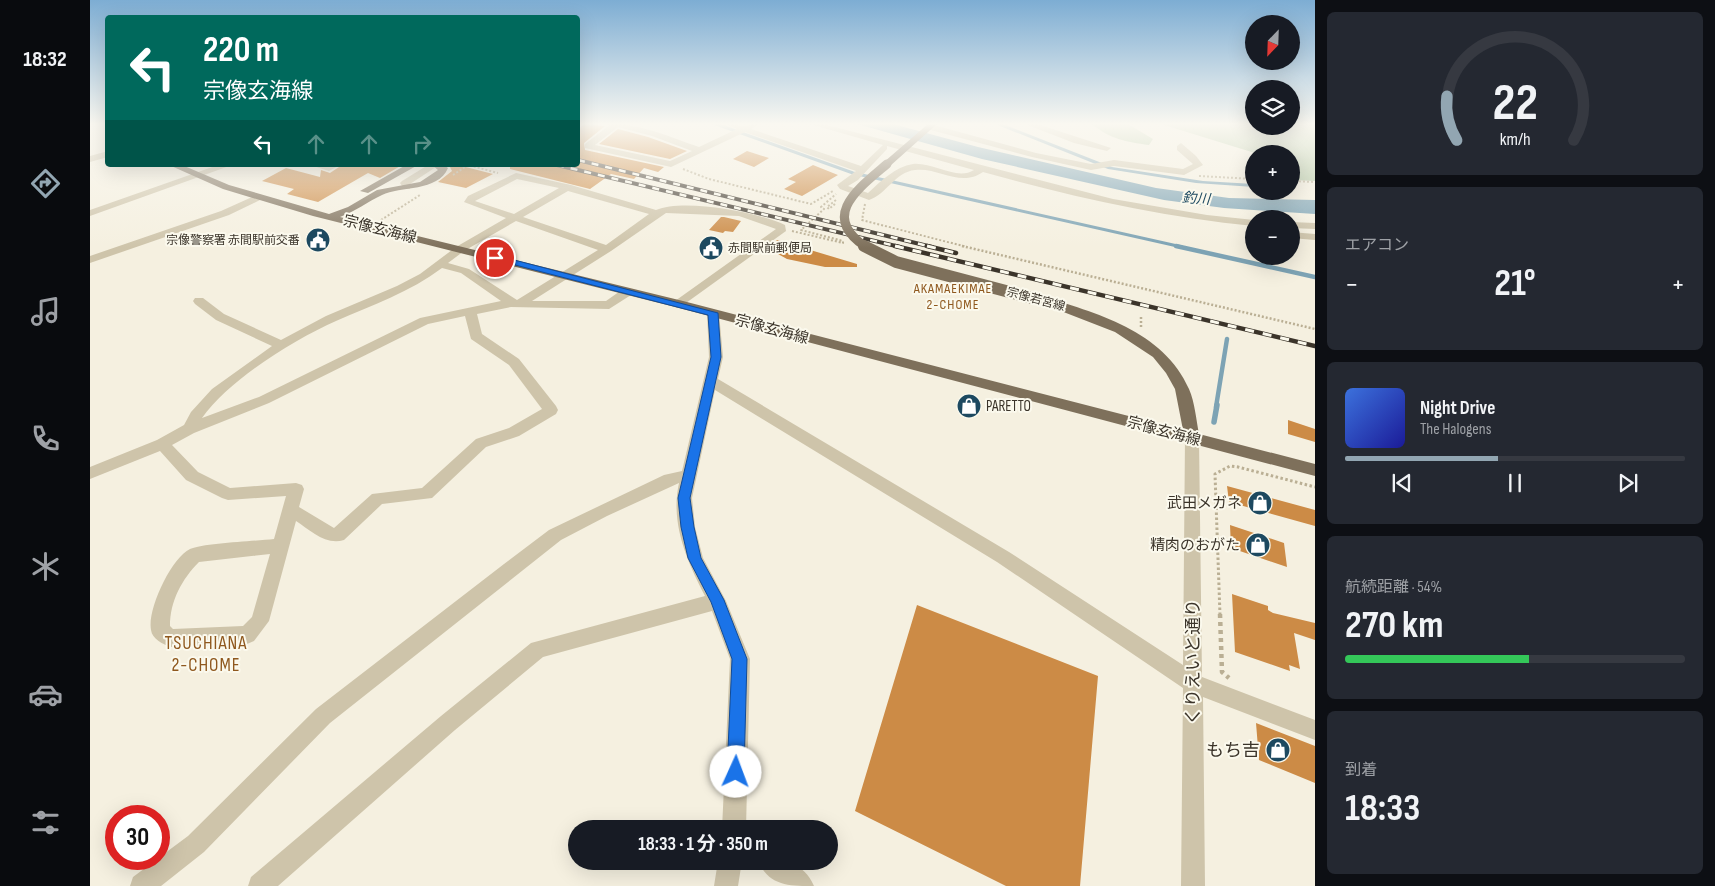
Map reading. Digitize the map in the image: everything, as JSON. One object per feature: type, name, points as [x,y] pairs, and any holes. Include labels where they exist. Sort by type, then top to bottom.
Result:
[{"type":"main road","name":"宗像若宮線","points":[[886,165],[854,196],[845,210],[847,226],[858,241],[878,255],[896,262],[1036,299],[1105,322],[1132,336],[1157,355],[1174,374],[1182,389],[1192,438]]},
{"type":"main road","name":"宗像玄海線","points":[[179,167],[259,197],[330,217],[679,304],[1315,470]]},
{"type":"main road","points":[[330,217],[341,206],[409,167]]},
{"type":"main road","points":[[330,217],[352,209],[380,192],[423,184],[438,175],[443,168],[441,167]]},
{"type":"street","points":[[849,165],[862,170]]},
{"type":"street","points":[[866,165],[844,189],[869,197],[910,167],[926,166],[965,176],[974,175],[980,170]]},
{"type":"street","points":[[965,165],[1149,209],[1245,223]]},
{"type":"street","points":[[1083,165],[1091,167],[1101,165]]},
{"type":"street","points":[[1132,165],[1184,172],[1197,165]]},
{"type":"street","points":[[90,213],[221,167]]},
{"type":"street","points":[[607,249],[469,202],[471,198],[516,176],[568,187],[657,213]]},
{"type":"street","points":[[189,429],[194,416],[216,393],[281,345],[330,318],[401,288],[424,276],[460,249],[568,187]]},
{"type":"street","points":[[90,260],[225,213],[259,197]]},
{"type":"street","points":[[515,303],[607,249],[664,210],[723,210],[773,222],[781,227],[781,230],[679,304]]},
{"type":"street","points":[[1300,225],[1315,226]]},
{"type":"street","points":[[1300,236],[1315,237]]},
{"type":"street","points":[[439,264],[464,271],[515,303]]},
{"type":"street","points":[[90,474],[162,444],[189,429],[264,400],[299,381],[424,321],[515,303],[609,305],[627,292]]},
{"type":"street","points":[[199,302],[220,318],[281,345]]},
{"type":"street","points":[[291,510],[331,535],[338,535],[378,498],[426,494],[481,443],[514,432],[551,410],[514,362],[476,336],[470,312]]},
{"type":"street","points":[[713,313],[716,357],[684,498],[687,527],[695,558],[717,600],[740,659],[734,820]]},
{"type":"street","points":[[711,381],[1003,557],[1194,684],[1315,730]]},
{"type":"street","name":"くりえいと通り","points":[[1192,438],[1193,886]]},
{"type":"street","points":[[162,444],[192,476],[228,494],[296,489],[282,545],[260,622],[247,635],[170,638],[160,630],[159,615],[171,588],[184,564],[194,555],[282,545]]},
{"type":"street","points":[[142,886],[196,844],[323,716],[555,535],[600,511],[670,479],[690,475]]},
{"type":"street","points":[[260,886],[448,723],[538,649],[717,600]]},
{"type":"street","points":[[726,886],[729,870]]},
{"type":"street","points":[[782,870],[802,886]]},
{"type":"path","points":[[674,165],[709,178],[811,204],[844,189]]},
{"type":"path","points":[[1184,172],[1195,176],[1245,179]]},
{"type":"path","points":[[1300,181],[1315,182]]},
{"type":"path","points":[[841,196],[827,207],[829,209],[842,199],[844,189]]},
{"type":"path","points":[[781,230],[843,243],[843,241],[801,230],[824,209],[821,207],[831,196],[844,189]]},
{"type":"path","points":[[869,197],[862,208],[862,220],[1021,261],[1315,329]]},
{"type":"path","points":[[1141,317],[1141,331]]},
{"type":"path","points":[[1233,683],[1222,672],[1215,474],[1230,466],[1238,467],[1315,487]]},
{"type":"green space","points":[[1300,165],[1315,165],[1315,181],[1300,180]]},
{"type":"water","name":"釣川","points":[[1010,165],[1058,165],[1156,188],[1245,198],[1245,200],[1315,200],[1315,214],[1300,213],[1300,210],[1224,208],[1164,200]]},
{"type":"water","points":[[1099,165],[1203,181],[1245,183],[1245,186],[1196,183],[1108,169]]},
{"type":"building","points":[[580,165],[656,165],[664,167],[658,172],[644,168],[634,179],[611,174],[590,189],[510,169],[510,167],[580,167]]},
{"type":"building","points":[[812,165],[838,175],[802,196],[784,189],[796,182],[788,179]]},
{"type":"building","points":[[339,167],[399,167],[380,178],[368,173],[318,202],[287,194],[294,189],[262,181],[286,168],[320,177],[321,170],[330,173]]},
{"type":"building","points":[[450,167],[466,167],[493,174],[466,188],[438,182],[452,171]]},
{"type":"building","points":[[721,217],[741,221],[733,232],[725,231],[723,233],[709,230]]},
{"type":"building","points":[[777,240],[857,264],[857,267],[825,267],[787,259],[769,249]]},
{"type":"building","points":[[1288,420],[1315,429],[1315,442],[1288,434]]},
{"type":"building","name":"武田メガネ","points":[[1227,486],[1315,510],[1315,526],[1229,502]]},
{"type":"building","name":"精肉のおがた","points":[[1230,525],[1284,543],[1287,567],[1231,548]]},
{"type":"building","points":[[1232,594],[1268,606],[1268,610],[1273,613],[1315,623],[1315,640],[1294,633],[1300,669],[1289,665],[1290,671],[1235,652]]},
{"type":"building","points":[[917,605],[1098,676],[1080,886],[1006,886],[855,811]]},
{"type":"building","name":"もち吉","points":[[1256,723],[1315,746],[1315,783],[1259,760]]},
{"type":"waterway","points":[[832,165],[853,173],[1182,247]]},
{"type":"waterway","points":[[1176,246],[1315,277]]},
{"type":"waterway","points":[[1216,407],[1227,339]]},
{"type":"waterway","points":[[1214,422],[1217,405]]},
{"type":"railway","points":[[600,165],[932,247]]},
{"type":"railway","points":[[565,167],[900,247]]},
{"type":"railway","points":[[895,246],[1315,346]]},
{"type":"railway","points":[[927,246],[956,253]]},
{"type":"place","name":"宗像警察署 赤間駅前交番","points":[[318,240]]},
{"type":"place","name":"赤間駅前郵便局","points":[[711,248]]},
{"type":"place","name":"PARETTO","points":[[969,406]]},
{"type":"place","name":"武田メガネ","points":[[1260,503]]},
{"type":"place","name":"精肉のおがた","points":[[1258,545]]},
{"type":"place","name":"もち吉","points":[[1278,750]]},
{"type":"district","name":"AKAMAEKIMAE 2-CHOME","points":[[953,296]]},
{"type":"district","name":"TSUCHIANA 2-CHOME","points":[[206,653]]},
{"type":"route","points":[[495,258],[713,313],[716,357],[684,498],[687,527],[695,558],[717,600],[740,659],[736,772]]}]
